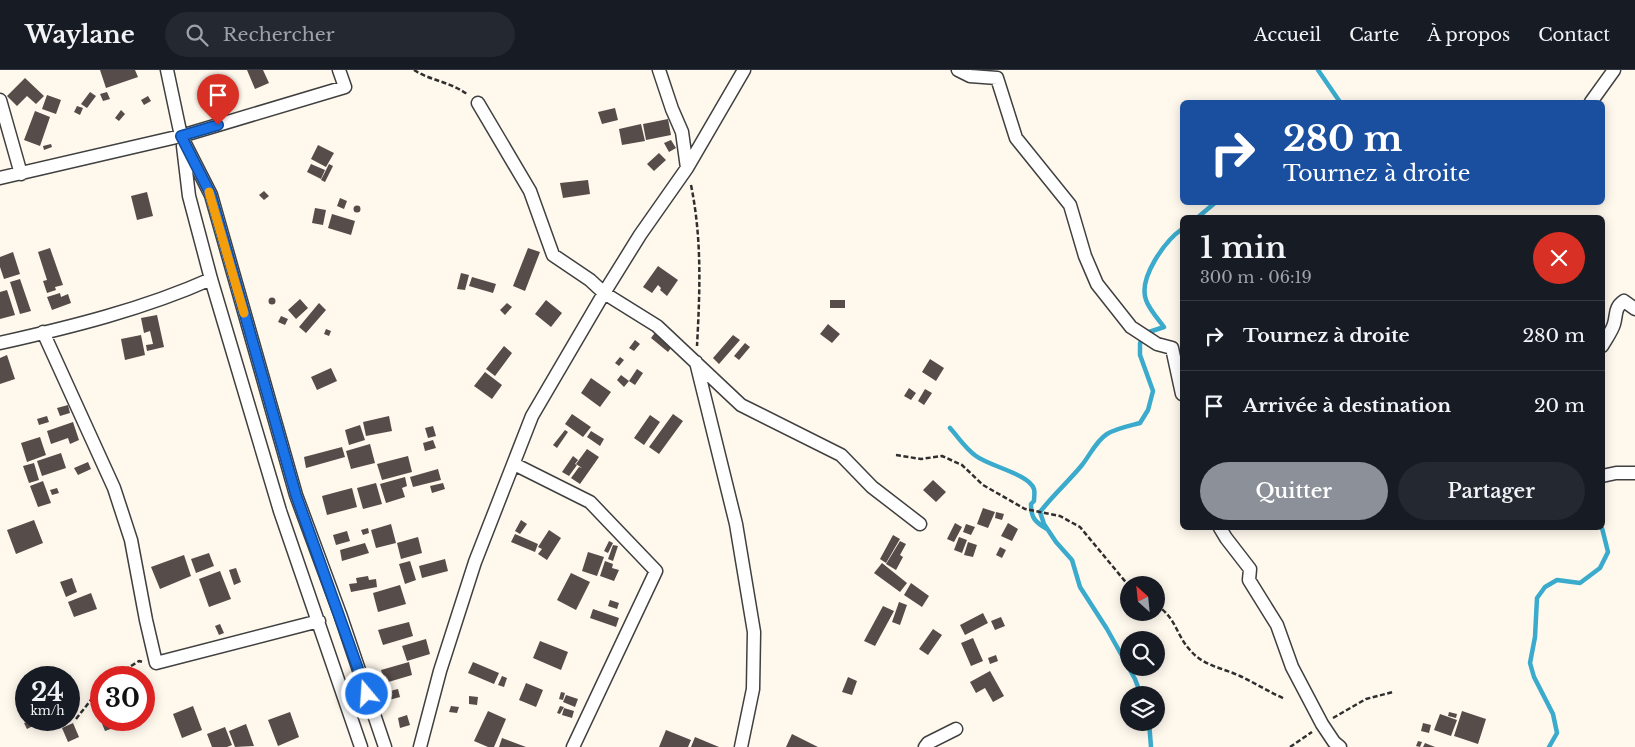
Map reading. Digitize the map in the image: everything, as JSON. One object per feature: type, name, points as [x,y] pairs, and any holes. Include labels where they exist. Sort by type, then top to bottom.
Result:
[{"type":"street","points":[[167,70],[181,136],[189,196],[211,278],[280,512],[362,747]]},
{"type":"street","points":[[0,178],[181,136],[345,87],[339,70]]},
{"type":"street","points":[[659,70],[682,132],[687,168]]},
{"type":"street","points":[[420,747],[440,671],[475,562],[532,416],[640,235],[687,168],[744,70]]},
{"type":"street","points":[[958,70],[970,76],[997,78],[1016,138],[1070,205],[1085,256],[1097,284],[1130,328],[1157,344],[1177,348],[1180,376]]},
{"type":"street","points":[[1592,100],[1614,70]]},
{"type":"street","points":[[0,100],[21,174]]},
{"type":"street","points":[[478,103],[530,191],[553,255],[590,280],[604,294],[658,326],[741,405],[841,455],[872,487],[920,524]]},
{"type":"street","points":[[181,136],[211,195],[296,495],[340,614],[385,747]]},
{"type":"street","points":[[0,342],[111,315],[184,291],[211,278]]},
{"type":"street","points":[[1605,340],[1614,324],[1615,311],[1620,304],[1624,301],[1635,309]]},
{"type":"street","points":[[43,332],[114,488],[131,540],[156,663],[319,621]]},
{"type":"street","points":[[696,362],[736,524],[754,632],[753,689],[741,747]]},
{"type":"street","points":[[514,464],[590,502],[656,571],[574,747]]},
{"type":"street","points":[[1605,475],[1635,473]]},
{"type":"street","points":[[1221,530],[1250,569],[1249,580],[1277,625],[1292,667],[1322,724],[1334,742],[1340,747]]},
{"type":"street","points":[[926,747],[928,743],[956,729]]},
{"type":"path","points":[[414,70],[423,76],[460,88],[478,103]]},
{"type":"path","points":[[687,168],[697,215],[700,286],[696,362]]},
{"type":"path","points":[[896,455],[921,459],[942,456],[962,465],[983,485],[1024,509],[1060,516],[1080,527],[1121,576]]},
{"type":"path","points":[[1165,611],[1168,613],[1189,650],[1203,663],[1241,677],[1285,699]]},
{"type":"path","points":[[130,666],[138,661],[156,663]]},
{"type":"path","points":[[1290,747],[1322,724],[1366,699],[1394,692]]},
{"type":"path","points":[[80,714],[90,701]]},
{"type":"building","points":[[100,70],[135,70],[138,77],[106,88]]},
{"type":"building","points":[[247,70],[263,70],[269,83],[255,89]]},
{"type":"building","points":[[25,78],[44,96],[36,104],[27,96],[17,106],[7,96]]},
{"type":"building","points":[[90,92],[96,96],[87,108],[81,104]]},
{"type":"building","points":[[107,92],[110,99],[103,101],[100,94]]},
{"type":"building","points":[[47,95],[61,100],[56,114],[42,109]]},
{"type":"building","points":[[148,96],[151,101],[144,105],[141,100]]},
{"type":"building","points":[[77,106],[83,108],[80,115],[74,112]]},
{"type":"building","points":[[615,108],[618,120],[602,124],[598,112]]},
{"type":"building","points":[[121,110],[125,114],[119,121],[115,118]]},
{"type":"building","points":[[35,111],[50,117],[40,146],[24,140]]},
{"type":"building","points":[[668,119],[671,135],[646,140],[643,124]]},
{"type":"building","points":[[641,124],[645,141],[622,145],[619,129]]},
{"type":"building","points":[[671,140],[676,148],[669,152],[664,143]]},
{"type":"building","points":[[51,144],[52,147],[44,150],[43,146]]},
{"type":"building","points":[[318,145],[334,153],[326,167],[311,159]]},
{"type":"building","points":[[659,153],[666,160],[654,171],[647,164]]},
{"type":"building","points":[[311,164],[325,170],[321,179],[307,172]]},
{"type":"building","points":[[329,164],[333,166],[325,182],[321,180]]},
{"type":"building","points":[[588,180],[590,194],[563,198],[560,183]]},
{"type":"building","points":[[264,191],[269,196],[264,200],[259,195]]},
{"type":"building","points":[[147,192],[153,216],[137,220],[131,196]]},
{"type":"building","points":[[340,198],[347,201],[344,209],[337,206]]},
{"type":"building","points":[[357,206],[360,209],[357,212],[354,209]]},
{"type":"building","points":[[315,208],[326,210],[323,225],[312,223]]},
{"type":"building","points":[[332,214],[355,221],[351,235],[328,228]]},
{"type":"building","points":[[50,248],[63,285],[55,287],[56,290],[47,293],[43,281],[47,280],[38,252]]},
{"type":"building","points":[[528,248],[540,252],[525,291],[513,286]]},
{"type":"building","points":[[13,252],[20,274],[4,279],[0,267],[0,257]]},
{"type":"building","points":[[658,266],[678,280],[667,296],[660,290],[661,288],[658,285],[652,293],[643,287]]},
{"type":"building","points":[[461,273],[469,275],[465,290],[457,289]]},
{"type":"building","points":[[472,277],[496,284],[493,293],[469,286]]},
{"type":"building","points":[[20,279],[31,311],[20,314],[10,282]]},
{"type":"building","points":[[7,290],[15,315],[0,319],[0,292]]},
{"type":"building","points":[[60,293],[61,297],[68,294],[71,303],[52,310],[47,297]]},
{"type":"building","points":[[272,297],[276,301],[272,305],[268,301]]},
{"type":"building","points":[[300,299],[308,308],[296,319],[288,310]]},
{"type":"building","points":[[546,300],[562,313],[551,327],[535,314]]},
{"type":"building","points":[[830,300],[845,300],[845,308],[830,308]]},
{"type":"building","points":[[319,303],[326,310],[306,333],[299,327]]},
{"type":"building","points":[[507,303],[512,307],[505,315],[500,310]]},
{"type":"building","points":[[157,315],[164,347],[147,351],[146,345],[153,344],[150,331],[144,333],[141,318]]},
{"type":"building","points":[[281,316],[288,319],[285,325],[278,322]]},
{"type":"building","points":[[828,324],[840,334],[832,343],[820,334]]},
{"type":"building","points":[[326,329],[331,331],[329,336],[324,334]]},
{"type":"building","points":[[657,330],[674,344],[668,352],[651,338]]},
{"type":"building","points":[[141,335],[145,355],[125,360],[121,339]]},
{"type":"building","points":[[733,335],[740,340],[719,364],[713,358]]},
{"type":"building","points":[[635,340],[640,344],[634,351],[629,348]]},
{"type":"building","points":[[745,343],[750,347],[739,360],[734,356]]},
{"type":"building","points":[[504,346],[512,353],[495,376],[486,369]]},
{"type":"building","points":[[7,355],[15,379],[0,384],[0,358]]},
{"type":"building","points":[[620,357],[624,360],[619,366],[615,363]]},
{"type":"building","points":[[930,359],[944,368],[936,381],[922,372]]},
{"type":"building","points":[[331,368],[337,381],[317,390],[311,377]]},
{"type":"building","points":[[637,369],[643,373],[635,385],[629,381]]},
{"type":"building","points":[[485,372],[502,385],[492,399],[474,386]]},
{"type":"building","points":[[621,375],[629,381],[624,387],[617,380]]},
{"type":"building","points":[[591,378],[611,392],[600,407],[581,393]]},
{"type":"building","points":[[909,388],[916,393],[911,400],[904,396]]},
{"type":"building","points":[[925,389],[932,393],[924,405],[918,401]]},
{"type":"building","points":[[68,405],[70,413],[60,416],[57,408]]},
{"type":"building","points":[[572,414],[591,427],[583,437],[565,424]]},
{"type":"building","points":[[673,414],[683,421],[659,454],[649,447]]},
{"type":"building","points":[[650,415],[660,422],[644,445],[634,438]]},
{"type":"building","points":[[47,416],[49,422],[39,425],[37,419]]},
{"type":"building","points":[[389,416],[392,431],[366,436],[363,422]]},
{"type":"building","points":[[73,422],[79,440],[70,444],[68,438],[51,444],[47,431]]},
{"type":"building","points":[[360,425],[365,440],[349,445],[345,430]]},
{"type":"building","points":[[433,426],[436,436],[428,438],[425,428]]},
{"type":"building","points":[[565,430],[568,432],[557,448],[553,445]]},
{"type":"building","points":[[591,431],[604,439],[600,446],[587,437]]},
{"type":"building","points":[[40,437],[46,455],[27,462],[21,443]]},
{"type":"building","points":[[433,440],[436,448],[425,451],[423,443]]},
{"type":"building","points":[[370,444],[375,463],[351,469],[346,451]]},
{"type":"building","points":[[342,447],[345,457],[306,468],[304,457]]},
{"type":"building","points":[[587,449],[599,457],[580,484],[571,478],[579,467],[582,468],[576,464]]},
{"type":"building","points":[[61,453],[66,468],[42,476],[37,461]]},
{"type":"building","points":[[408,456],[412,472],[382,480],[377,464]]},
{"type":"building","points":[[573,456],[578,460],[575,464],[577,465],[569,476],[562,472]]},
{"type":"building","points":[[88,462],[91,469],[78,475],[74,468]]},
{"type":"building","points":[[34,463],[39,480],[29,483],[23,466]]},
{"type":"building","points":[[438,469],[441,480],[413,487],[410,477]]},
{"type":"building","points":[[405,477],[407,486],[402,488],[405,497],[386,503],[380,484]]},
{"type":"building","points":[[933,480],[946,492],[936,502],[923,490]]},
{"type":"building","points":[[43,481],[51,503],[38,507],[30,486]]},
{"type":"building","points":[[376,483],[382,504],[363,509],[357,488]]},
{"type":"building","points":[[443,483],[445,489],[432,493],[430,486]]},
{"type":"building","points":[[57,488],[59,493],[52,495],[50,490]]},
{"type":"building","points":[[352,488],[357,507],[327,515],[322,496]]},
{"type":"building","points":[[983,508],[995,512],[988,528],[977,524]]},
{"type":"building","points":[[996,512],[1004,514],[1002,520],[995,518]]},
{"type":"building","points":[[34,520],[43,543],[16,554],[7,530]]},
{"type":"building","points":[[521,520],[527,524],[520,534],[515,531]]},
{"type":"building","points":[[955,523],[962,527],[954,542],[947,539]]},
{"type":"building","points":[[1008,523],[1018,529],[1012,541],[1001,536]]},
{"type":"building","points":[[391,524],[396,543],[376,548],[371,530]]},
{"type":"building","points":[[966,524],[975,527],[971,535],[963,532]]},
{"type":"building","points":[[368,528],[369,533],[363,535],[361,530]]},
{"type":"building","points":[[549,530],[561,538],[547,560],[538,554],[542,549],[538,547]]},
{"type":"building","points":[[347,531],[350,541],[336,545],[333,535]]},
{"type":"building","points":[[515,534],[538,544],[535,552],[511,542]]},
{"type":"building","points":[[893,535],[900,539],[886,563],[880,559]]},
{"type":"building","points":[[418,537],[422,553],[401,559],[397,543]]},
{"type":"building","points":[[959,537],[967,540],[962,553],[954,550]]},
{"type":"building","points":[[609,541],[613,543],[608,553],[604,551]]},
{"type":"building","points":[[900,541],[906,544],[900,555],[903,557],[896,570],[886,564]]},
{"type":"building","points":[[968,542],[977,545],[973,557],[964,555]]},
{"type":"building","points":[[365,543],[369,553],[342,561],[340,550]]},
{"type":"building","points":[[613,545],[618,546],[613,561],[608,559]]},
{"type":"building","points":[[1000,547],[1006,550],[1002,558],[996,555]]},
{"type":"building","points":[[588,552],[604,557],[597,576],[582,571]]},
{"type":"building","points":[[209,553],[214,566],[196,573],[191,559]]},
{"type":"building","points":[[184,555],[191,576],[160,589],[151,567]]},
{"type":"building","points":[[445,559],[448,571],[422,578],[419,566]]},
{"type":"building","points":[[410,561],[416,580],[405,584],[399,564]]},
{"type":"building","points":[[605,561],[613,564],[612,568],[619,570],[614,581],[600,576]]},
{"type":"building","points":[[882,563],[907,583],[900,592],[874,573]]},
{"type":"building","points":[[236,568],[241,582],[234,585],[229,570]]},
{"type":"building","points":[[220,571],[231,599],[209,607],[199,579]]},
{"type":"building","points":[[571,573],[590,582],[576,610],[557,600]]},
{"type":"building","points":[[368,576],[369,580],[376,579],[377,587],[351,592],[349,584],[357,583],[356,578]]},
{"type":"building","points":[[72,578],[77,592],[66,597],[60,582]]},
{"type":"building","points":[[911,583],[929,596],[922,607],[904,595]]},
{"type":"building","points":[[400,585],[406,604],[378,612],[373,593]]},
{"type":"building","points":[[91,593],[97,609],[74,617],[68,602]]},
{"type":"building","points":[[610,600],[619,603],[617,609],[608,606]]},
{"type":"building","points":[[899,602],[907,605],[900,625],[892,622]]},
{"type":"building","points":[[883,606],[894,611],[875,646],[864,641]]},
{"type":"building","points":[[593,609],[619,618],[616,627],[590,618]]},
{"type":"building","points":[[983,613],[988,623],[965,635],[960,625]]},
{"type":"building","points":[[1001,617],[1005,626],[995,630],[991,621]]},
{"type":"building","points":[[409,622],[413,636],[383,645],[378,630]]},
{"type":"building","points":[[220,624],[224,633],[219,635],[215,626]]},
{"type":"building","points":[[933,629],[942,635],[928,655],[919,649]]},
{"type":"building","points":[[973,638],[983,661],[971,666],[961,643]]},
{"type":"building","points":[[426,639],[430,654],[407,661],[402,646]]},
{"type":"building","points":[[540,641],[568,652],[561,670],[533,658]]},
{"type":"building","points":[[996,655],[998,661],[990,664],[988,658]]},
{"type":"building","points":[[409,662],[412,675],[385,683],[381,670]]},
{"type":"building","points":[[473,662],[499,673],[494,684],[468,673]]},
{"type":"building","points":[[990,671],[1004,696],[993,702],[985,688],[976,693],[970,682]]},
{"type":"building","points":[[502,676],[507,678],[504,687],[498,685]]},
{"type":"building","points":[[848,677],[857,681],[852,695],[842,692]]},
{"type":"building","points":[[526,683],[543,690],[536,707],[519,700]]},
{"type":"building","points":[[398,689],[400,697],[385,701],[382,693]]},
{"type":"building","points":[[561,692],[565,693],[563,700],[559,699]]},
{"type":"building","points":[[566,695],[578,699],[575,707],[563,702]]},
{"type":"building","points":[[469,696],[478,697],[477,705],[469,704]]},
{"type":"building","points":[[193,706],[202,730],[182,738],[173,714]]},
{"type":"building","points":[[451,706],[459,707],[457,713],[449,712]]},
{"type":"building","points":[[560,706],[564,707],[560,714],[557,713]]},
{"type":"building","points":[[564,708],[574,711],[572,718],[562,715]]},
{"type":"building","points":[[488,711],[506,719],[494,747],[488,747],[474,741]]},
{"type":"building","points":[[1462,711],[1486,719],[1478,744],[1454,736]]},
{"type":"building","points":[[290,712],[299,737],[278,746],[268,720]]},
{"type":"building","points":[[1449,712],[1457,714],[1456,718],[1448,716]]},
{"type":"building","points":[[1440,714],[1457,720],[1451,736],[1434,730]]},
{"type":"building","points":[[407,715],[410,725],[400,728],[398,718]]},
{"type":"building","points":[[1423,723],[1431,725],[1429,733],[1421,731]]},
{"type":"building","points":[[246,724],[254,746],[235,747],[229,731]]},
{"type":"building","points":[[225,727],[232,745],[212,747],[207,734]]},
{"type":"building","points":[[666,730],[691,740],[688,747],[659,747]]},
{"type":"building","points":[[63,731],[76,731],[79,737],[68,742]]},
{"type":"building","points":[[792,734],[818,747],[786,747]]},
{"type":"building","points":[[695,737],[719,747],[691,747]]},
{"type":"building","points":[[502,738],[526,747],[499,747]]},
{"type":"building","points":[[1418,741],[1422,742],[1420,747],[1416,746]]},
{"type":"building","points":[[1425,743],[1435,747],[1423,747]]},
{"type":"waterway","points":[[1318,70],[1339,100]]},
{"type":"waterway","points":[[1201,215],[1212,205]]},
{"type":"waterway","points":[[1138,686],[1107,629],[1080,587],[1072,560],[1056,542],[1044,524],[1040,512],[1082,465],[1103,437],[1115,430],[1140,423],[1148,410],[1153,391],[1140,355],[1140,343],[1149,332],[1164,327],[1146,300],[1146,281],[1149,271],[1161,251],[1180,231]]},
{"type":"waterway","points":[[950,428],[976,456],[1025,479],[1031,484],[1034,489],[1034,501],[1031,504],[1033,516],[1037,522],[1047,529]]},
{"type":"waterway","points":[[1549,747],[1557,733],[1553,714],[1534,677],[1530,663],[1535,637],[1537,598],[1545,587],[1557,580],[1580,583],[1600,568],[1608,552],[1602,530]]},
{"type":"waterway","points":[[1150,731],[1151,747]]},
{"type":"slow traffic","points":[[209,192],[244,313]]},
{"type":"route","points":[[218,125],[181,136],[211,195],[296,495],[367,694]]}]
